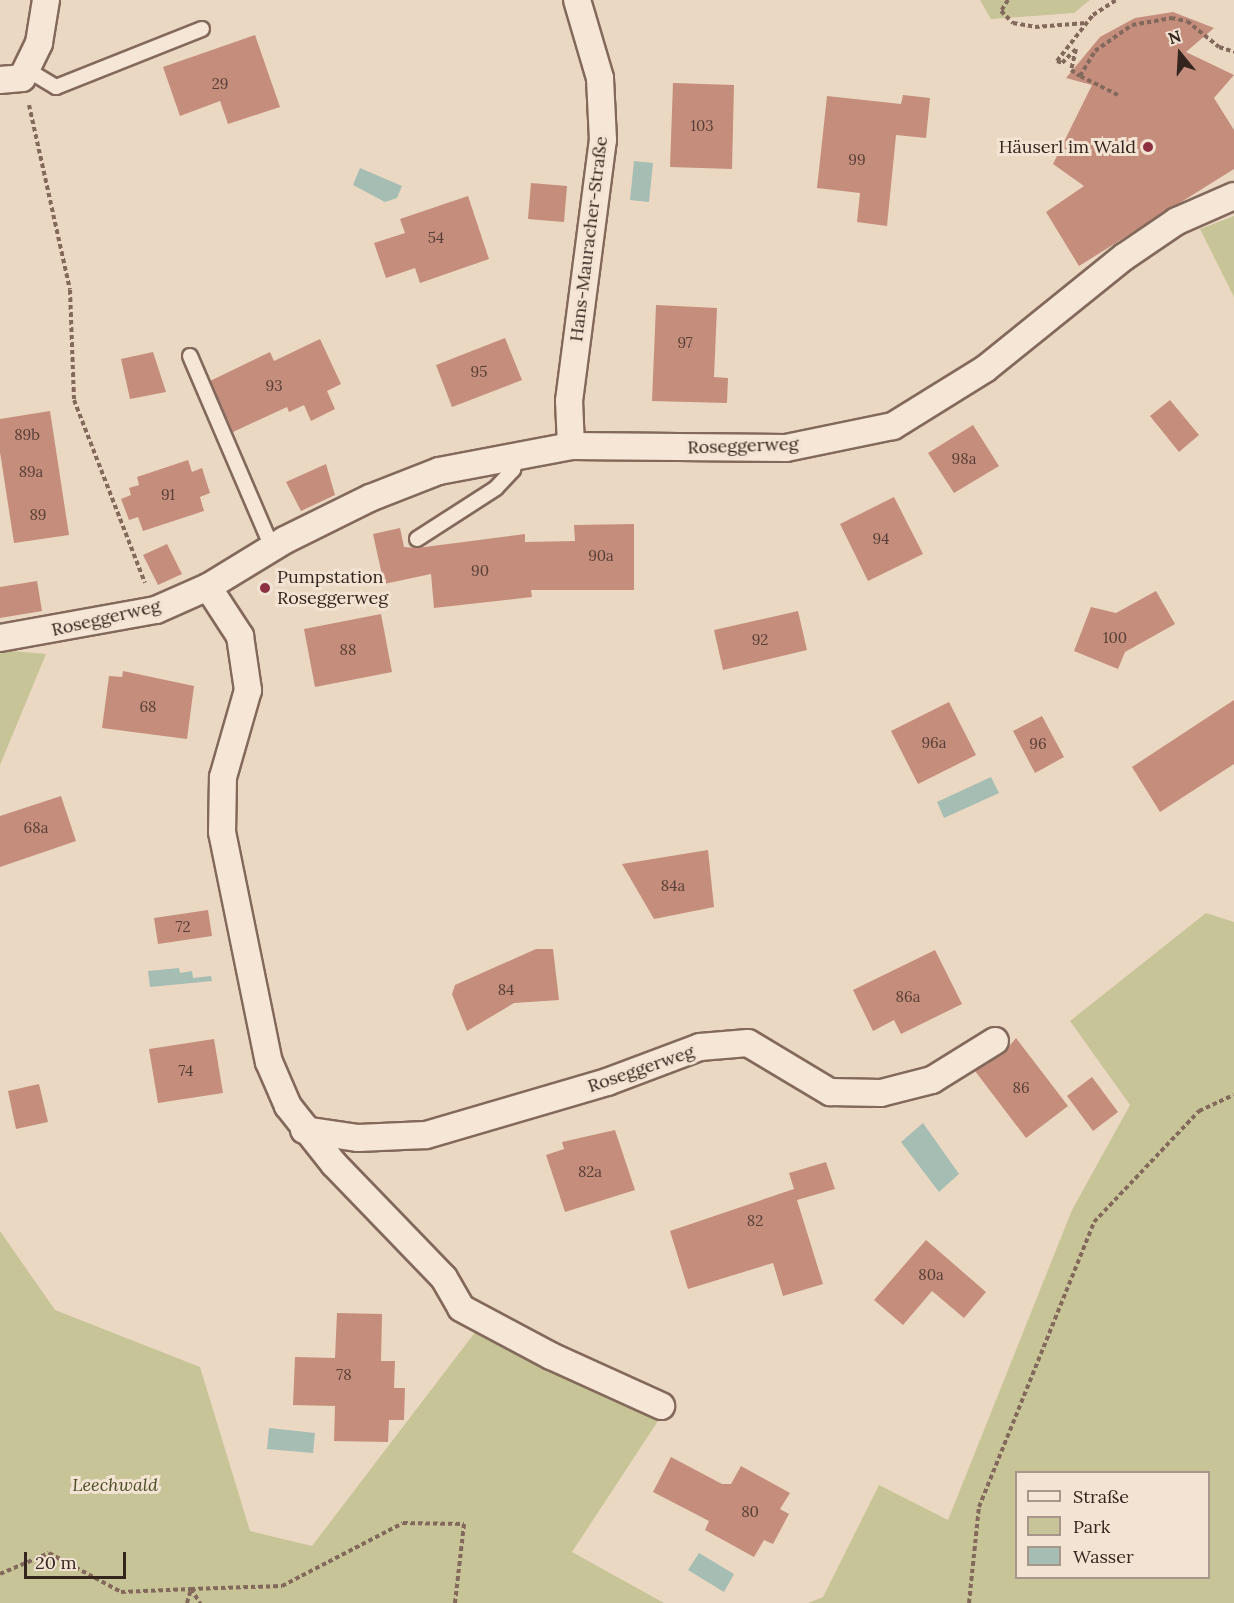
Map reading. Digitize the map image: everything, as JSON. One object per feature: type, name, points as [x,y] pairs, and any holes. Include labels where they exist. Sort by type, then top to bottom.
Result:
[{"type":"street","points":[[0,80],[22,78],[39,42],[46,0]]},
{"type":"street","name":"Hans-Mauracher-Straße","points":[[571,446],[569,401],[603,141],[600,78],[577,0]]},
{"type":"street","name":"Roseggerweg","points":[[0,638],[156,610],[208,587],[272,547],[370,498],[439,471],[571,446],[786,448],[893,426],[985,369],[1124,257],[1177,221],[1234,196]]},
{"type":"street","points":[[208,587],[240,636],[248,690],[223,777],[222,832],[269,1062],[304,1130],[444,1278],[462,1308],[551,1356],[661,1406]]},
{"type":"street","name":"Roseggerweg","points":[[304,1130],[358,1138],[426,1135],[607,1082],[699,1047],[748,1043],[830,1092],[881,1093],[932,1080],[995,1041]]},
{"type":"lane","points":[[26,69],[56,87],[202,29]]},
{"type":"lane","points":[[190,356],[272,547]]},
{"type":"lane","points":[[417,538],[496,488],[513,470],[517,455]]},
{"type":"path","points":[[1008,0],[1001,11],[1013,23],[1035,27],[1086,23]]},
{"type":"path","points":[[1116,0],[1086,23],[1057,61],[1062,63],[1076,49],[1071,70],[1118,95]]},
{"type":"path","points":[[1080,76],[1095,51],[1113,35],[1132,25],[1171,18],[1186,21],[1219,47],[1234,52]]},
{"type":"path","points":[[34,127],[70,290],[74,400],[144,581]]},
{"type":"path","points":[[969,1603],[979,1507],[1094,1222],[1199,1112],[1234,1095]]},
{"type":"path","points":[[0,1574],[49,1553],[121,1592],[282,1587],[403,1523],[464,1524],[456,1603]]},
{"type":"path","points":[[187,1603],[191,1589]]},
{"type":"path","points":[[191,1589],[200,1603]]},
{"type":"green space","points":[[980,0],[1090,0],[1074,13],[991,19]]},
{"type":"green space","points":[[1234,216],[1234,297],[1200,229]]},
{"type":"green space","points":[[0,650],[46,654],[0,765]]},
{"type":"green space","points":[[1206,913],[1234,922],[1234,1603],[808,1603],[823,1597],[879,1485],[948,1520],[1072,1210],[1130,1105],[1070,1021]]},
{"type":"green space","name":"Leechwald","points":[[0,1231],[55,1310],[200,1367],[250,1531],[312,1546],[476,1331],[658,1421],[572,1552],[664,1603],[0,1603]]},
{"type":"water","points":[[634,161],[653,163],[649,202],[630,200]]},
{"type":"water","points":[[360,168],[402,186],[397,198],[385,202],[353,185]]},
{"type":"water","points":[[991,777],[999,793],[944,818],[937,802]]},
{"type":"water","points":[[179,968],[180,973],[192,971],[193,978],[211,976],[212,981],[150,987],[148,971]]},
{"type":"water","points":[[923,1123],[959,1174],[939,1192],[901,1142]]},
{"type":"water","points":[[269,1428],[315,1433],[313,1453],[267,1449]]},
{"type":"water","points":[[699,1553],[734,1574],[724,1592],[688,1570]]},
{"type":"building","name":"Häuserl im Wald","points":[[1173,12],[1214,28],[1186,52],[1234,75],[1214,98],[1234,130],[1234,169],[1079,266],[1046,212],[1084,186],[1053,164],[1092,85],[1066,78],[1100,37],[1135,18]]},
{"type":"building","points":[[255,35],[280,107],[228,124],[220,101],[180,116],[163,67]]},
{"type":"building","points":[[673,83],[734,85],[732,169],[670,167]]},
{"type":"building","points":[[903,95],[930,98],[926,138],[896,135],[887,226],[857,222],[860,193],[817,188],[827,96],[901,104]]},
{"type":"building","points":[[531,183],[567,186],[564,222],[528,219]]},
{"type":"building","points":[[468,196],[489,259],[420,283],[415,268],[386,278],[374,243],[405,233],[400,219]]},
{"type":"building","points":[[656,305],[717,308],[714,377],[728,378],[727,403],[652,401]]},
{"type":"building","points":[[505,338],[522,380],[452,407],[436,365]]},
{"type":"building","points":[[320,339],[341,384],[327,391],[335,409],[311,421],[304,405],[289,412],[287,407],[233,432],[210,381],[270,352],[274,361]]},
{"type":"building","points":[[153,352],[166,392],[130,399],[121,359]]},
{"type":"building","points":[[1170,400],[1199,435],[1179,452],[1150,416]]},
{"type":"building","points":[[50,411],[69,535],[14,543],[0,452],[0,419]]},
{"type":"building","points":[[973,425],[999,466],[954,493],[928,453]]},
{"type":"building","points":[[188,460],[192,472],[202,468],[210,493],[200,497],[204,511],[143,531],[138,517],[129,520],[121,499],[131,495],[129,488],[139,485],[137,477]]},
{"type":"building","points":[[326,464],[335,495],[301,511],[286,482]]},
{"type":"building","points":[[894,497],[923,554],[868,581],[840,524]]},
{"type":"building","points":[[634,524],[634,590],[531,590],[532,597],[434,608],[431,574],[384,584],[373,534],[400,528],[404,547],[417,548],[525,534],[525,542],[575,541],[574,525]]},
{"type":"building","points":[[167,544],[182,574],[158,585],[143,555]]},
{"type":"building","points":[[37,581],[42,611],[0,618],[0,587]]},
{"type":"building","points":[[1156,591],[1175,624],[1125,652],[1118,669],[1074,651],[1091,607],[1116,613]]},
{"type":"building","points":[[798,611],[807,650],[723,670],[714,630]]},
{"type":"building","points":[[381,614],[392,672],[315,687],[304,629]]},
{"type":"building","points":[[123,671],[194,686],[187,739],[102,728],[109,676],[122,677]]},
{"type":"building","points":[[1234,700],[1234,764],[1160,812],[1132,767]]},
{"type":"building","points":[[949,702],[976,755],[918,784],[891,731]]},
{"type":"building","points":[[1042,716],[1064,757],[1035,773],[1013,731]]},
{"type":"building","points":[[61,796],[76,841],[0,867],[0,816]]},
{"type":"building","points":[[708,850],[714,907],[654,919],[622,864]]},
{"type":"building","points":[[208,910],[212,936],[158,944],[154,918]]},
{"type":"building","points":[[536,949],[553,949],[559,1000],[514,1003],[467,1031],[452,994],[455,985]]},
{"type":"building","points":[[935,950],[962,1004],[901,1034],[894,1020],[873,1031],[853,990]]},
{"type":"building","points":[[1016,1038],[1068,1106],[1026,1138],[975,1071],[1003,1054]]},
{"type":"building","points":[[214,1039],[223,1093],[158,1103],[149,1049]]},
{"type":"building","points":[[1092,1077],[1118,1112],[1093,1131],[1067,1096]]},
{"type":"building","points":[[39,1084],[48,1122],[16,1129],[8,1091]]},
{"type":"building","points":[[615,1130],[635,1190],[565,1212],[546,1155],[564,1149],[562,1142]]},
{"type":"building","points":[[826,1162],[835,1189],[797,1200],[823,1284],[783,1296],[773,1263],[688,1289],[670,1231],[794,1189],[789,1173]]},
{"type":"building","points":[[926,1240],[986,1292],[964,1318],[932,1291],[903,1325],[874,1300]]},
{"type":"building","points":[[337,1313],[382,1314],[381,1361],[395,1361],[394,1388],[405,1388],[404,1420],[389,1420],[388,1442],[334,1441],[335,1406],[293,1405],[295,1357],[335,1358]]},
{"type":"building","points":[[671,1457],[722,1484],[731,1484],[741,1466],[790,1493],[780,1509],[789,1514],[773,1544],[764,1540],[754,1557],[705,1530],[709,1521],[653,1492]]},
{"type":"place","name":"Häuserl im Wald","points":[[1148,147]]},
{"type":"place","name":"Pumpstation Roseggerweg","points":[[265,588]]}]
